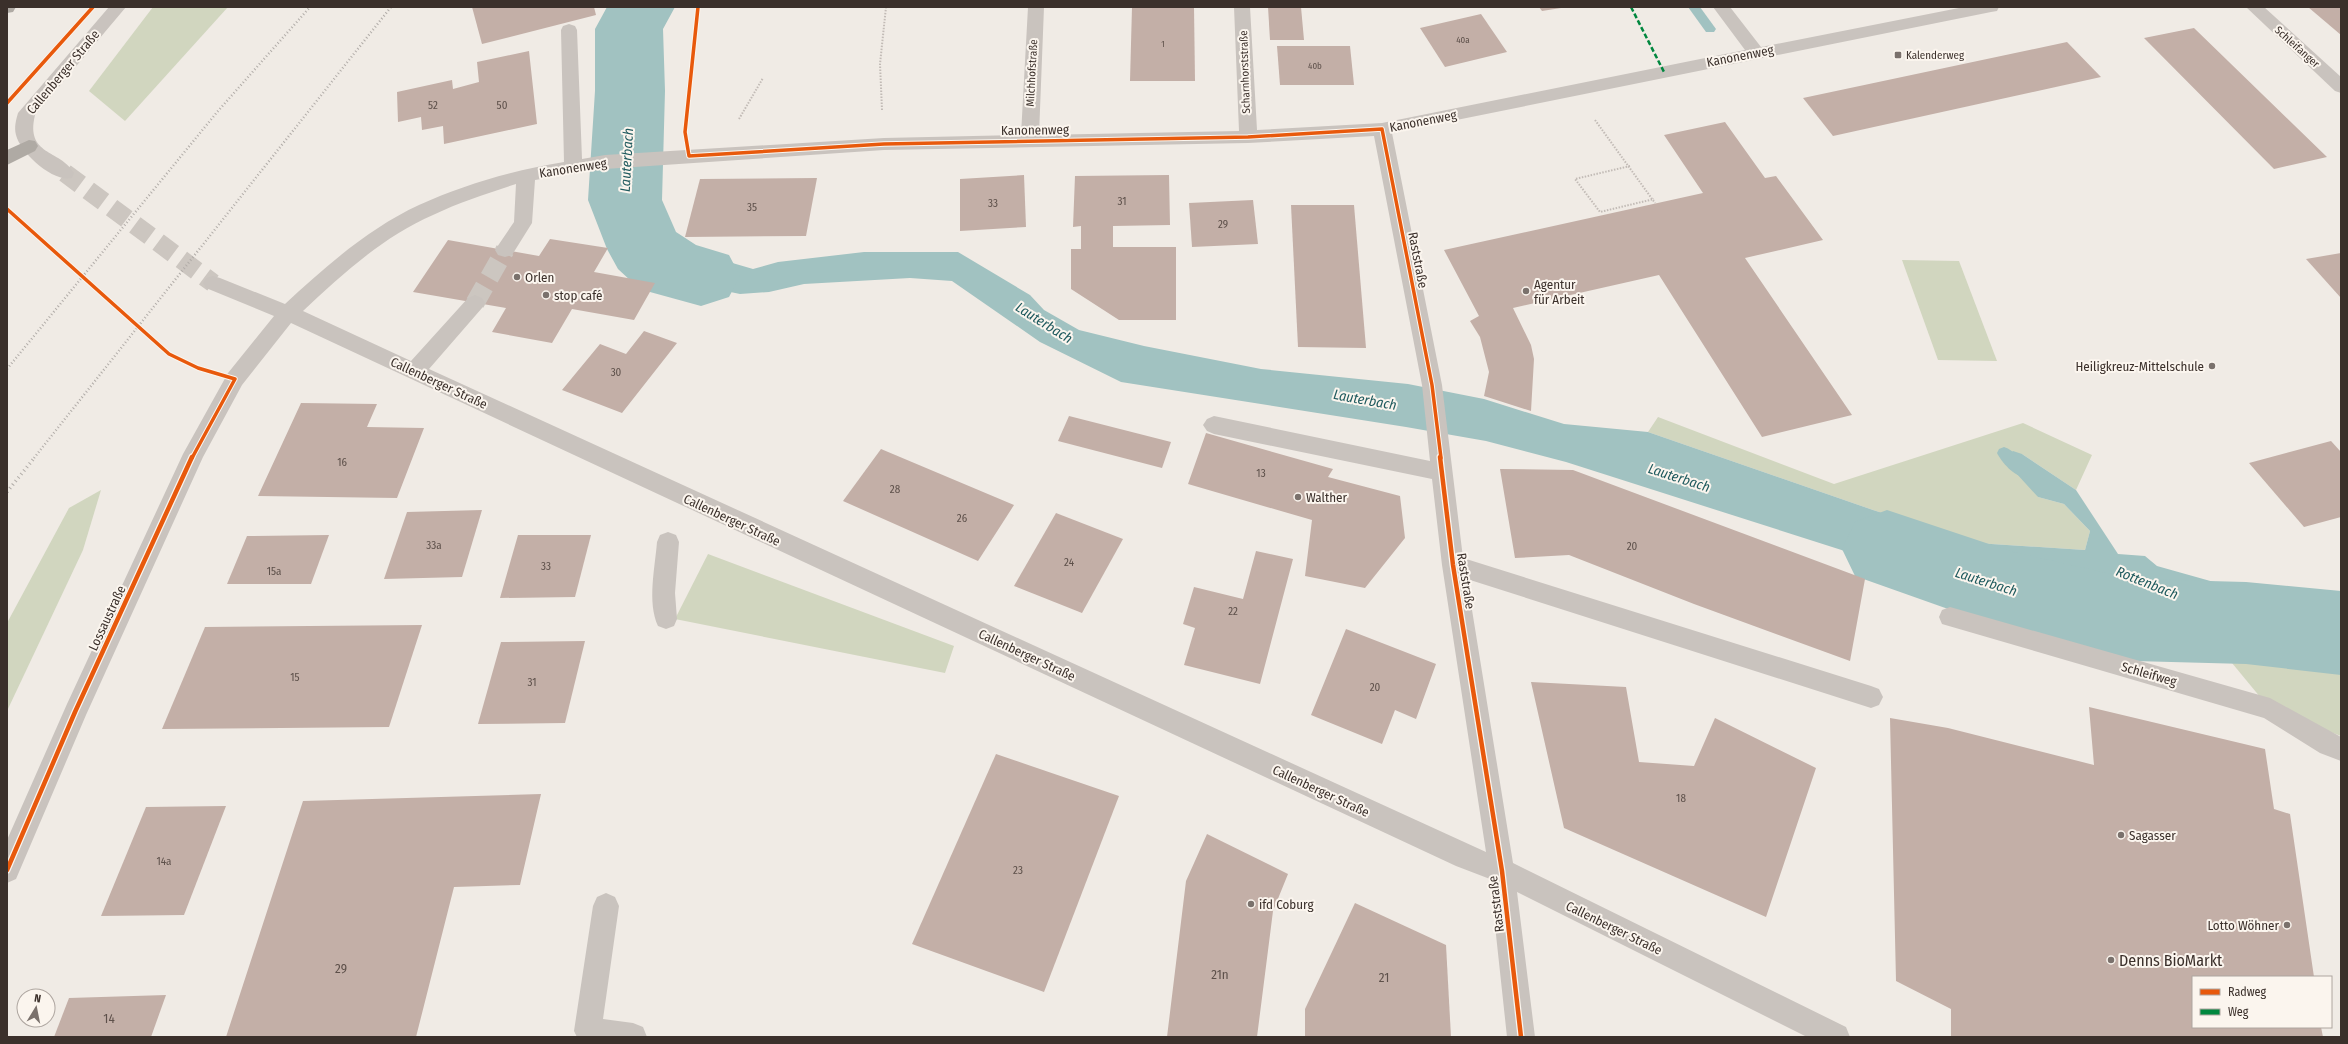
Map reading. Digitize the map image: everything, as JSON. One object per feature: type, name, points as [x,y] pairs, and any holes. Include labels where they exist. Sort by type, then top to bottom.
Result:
[{"type":"highway","points":[[7,158],[29,146]]},
{"type":"street","name":"Callenberger Straße","points":[[29,146],[22,126],[27,113],[118,7]]},
{"type":"street","name":"Milchhofstraße","points":[[1030,140],[1036,7]]},
{"type":"street","name":"Scharnhorststraße","points":[[1242,7],[1248,136]]},
{"type":"street","points":[[1721,7],[1756,52]]},
{"type":"street","name":"Kanonenweg","points":[[288,313],[318,285],[363,249],[397,226],[425,210],[484,187],[573,166],[675,157],[884,144],[1248,136],[1382,129],[1574,92],[1756,52],[1878,31],[1991,7]]},
{"type":"street","name":"Schleifanger","points":[[2254,7],[2341,87]]},
{"type":"street","points":[[569,30],[573,166]]},
{"type":"street","name":"Raststraße","points":[[1382,129],[1432,385],[1440,472],[1453,565],[1502,872],[1521,1037]]},
{"type":"street","points":[[29,146],[65,173]]},
{"type":"street","points":[[505,250],[523,223],[526,176]]},
{"type":"street","name":"Callenberger Straße","points":[[213,283],[238,295],[288,313],[1457,853],[1502,872],[1836,1037]]},
{"type":"street","points":[[414,372],[475,303]]},
{"type":"street","name":"Lossaustraße","points":[[7,870],[74,712],[194,454],[234,379],[288,313]]},
{"type":"street","points":[[1214,425],[1440,472]]},
{"type":"street","points":[[666,619],[664,593],[668,542]]},
{"type":"street","points":[[1453,565],[1871,697]]},
{"type":"street","name":"Schleifweg","points":[[1950,617],[2270,709],[2329,745],[2341,749]]},
{"type":"street","points":[[606,906],[588,1031],[633,1037]]},
{"type":"path","points":[[884,144],[880,64],[886,7]]},
{"type":"path","points":[[736,124],[763,78]]},
{"type":"path","points":[[1574,92],[1630,166],[1654,199],[1655,203]]},
{"type":"path","points":[[1630,166],[1575,179],[1600,212],[1654,199]]},
{"type":"green space","points":[[153,7],[228,7],[125,121],[89,91]]},
{"type":"green space","points":[[1902,260],[1959,261],[1997,361],[1938,360]]},
{"type":"green space","points":[[1658,417],[1834,484],[2023,423],[2092,455],[2076,490],[2022,454],[2038,497],[2064,504],[2090,531],[2085,550],[1976,543],[1873,510],[1648,432]]},
{"type":"green space","points":[[101,490],[83,550],[7,711],[7,623],[69,508]]},
{"type":"green space","points":[[708,554],[954,646],[945,673],[675,619]]},
{"type":"green space","points":[[2213,640],[2321,655],[2341,660],[2341,736],[2270,709]]},
{"type":"water","points":[[620,7],[666,7],[655,31],[651,54],[651,127],[608,130],[619,82],[610,25]]},
{"type":"water","points":[[660,190],[667,233],[688,250],[753,269],[778,262],[864,252],[958,252],[1030,295],[1044,310],[1079,330],[1144,346],[1261,369],[1408,384],[1484,399],[1564,424],[1648,432],[1873,510],[1976,543],[2085,550],[2090,531],[2064,504],[2038,497],[2005,461],[2013,451],[2022,454],[2076,490],[2118,554],[2145,556],[2157,566],[2221,584],[2341,612],[2341,660],[2321,655],[2213,640],[2201,615],[2107,578],[2042,588],[1967,590],[1566,462],[1486,441],[1121,382],[1040,342],[952,281],[910,278],[804,284],[769,292],[740,294],[654,276],[628,252],[621,195]]},
{"type":"building","points":[[472,7],[594,7],[596,15],[482,44]]},
{"type":"building","points":[[1132,7],[1194,7],[1195,81],[1130,81]]},
{"type":"building","points":[[1268,7],[1301,7],[1304,40],[1270,40]]},
{"type":"building","points":[[1539,7],[1561,7],[1561,8],[1542,11]]},
{"type":"building","points":[[2308,7],[2341,7],[2341,35]]},
{"type":"building","points":[[1481,14],[1507,52],[1445,67],[1420,28]]},
{"type":"building","points":[[2194,28],[2327,157],[2274,169],[2144,38]]},
{"type":"building","points":[[2067,42],[2101,77],[1833,136],[1803,98]]},
{"type":"building","points":[[1277,46],[1350,46],[1354,85],[1280,85]]},
{"type":"building","points":[[529,51],[537,124],[444,144],[443,126],[422,130],[421,117],[398,122],[397,92],[452,80],[453,89],[479,82],[477,62]]},
{"type":"building","name":"Agentur für Arbeit","points":[[1725,122],[1765,178],[1776,176],[1823,240],[1745,258],[1852,415],[1762,437],[1659,275],[1513,308],[1531,345],[1534,359],[1531,411],[1484,396],[1489,372],[1480,337],[1470,321],[1479,316],[1444,250],[1703,193],[1664,135]]},
{"type":"building","points":[[1024,175],[1026,227],[960,231],[960,179]]},
{"type":"building","points":[[1169,175],[1170,225],[1113,226],[1113,247],[1176,247],[1176,320],[1119,320],[1071,289],[1071,249],[1081,249],[1081,226],[1073,227],[1075,176]]},
{"type":"building","points":[[817,178],[806,236],[685,237],[700,179]]},
{"type":"building","points":[[1253,200],[1258,244],[1192,247],[1189,203]]},
{"type":"building","points":[[1291,205],[1354,205],[1366,348],[1298,347]]},
{"type":"building","points":[[550,239],[608,248],[594,272],[655,283],[634,320],[572,309],[552,343],[492,332],[506,308],[413,292],[448,240],[539,256]]},
{"type":"building","points":[[2341,253],[2341,298],[2306,259]]},
{"type":"building","points":[[644,331],[677,343],[622,413],[562,390],[600,344],[626,354]]},
{"type":"building","points":[[301,403],[377,404],[367,427],[424,428],[397,498],[258,496]]},
{"type":"building","points":[[1069,416],[1171,442],[1162,468],[1058,441]]},
{"type":"building","points":[[1206,433],[1333,469],[1328,477],[1400,496],[1405,538],[1365,588],[1305,576],[1312,520],[1188,484]]},
{"type":"building","points":[[2331,441],[2341,452],[2341,517],[2304,527],[2249,463]]},
{"type":"building","points":[[881,449],[1014,505],[978,561],[843,501]]},
{"type":"building","points":[[1500,469],[1573,470],[1865,579],[1850,661],[1694,604],[1569,555],[1515,558]]},
{"type":"building","points":[[482,510],[462,577],[384,579],[407,512]]},
{"type":"building","points":[[1056,513],[1123,539],[1082,613],[1014,586]]},
{"type":"building","points":[[329,535],[311,584],[227,584],[247,536]]},
{"type":"building","points":[[518,535],[591,535],[575,597],[500,598]]},
{"type":"building","points":[[1256,551],[1293,559],[1260,684],[1184,665],[1195,628],[1183,624],[1194,587],[1243,599]]},
{"type":"building","points":[[422,625],[389,727],[162,729],[205,627]]},
{"type":"building","points":[[1346,629],[1436,664],[1416,719],[1395,710],[1382,744],[1311,715]]},
{"type":"building","points":[[585,641],[565,723],[478,724],[501,642]]},
{"type":"building","points":[[1531,682],[1626,687],[1639,762],[1694,766],[1715,718],[1816,768],[1766,917],[1564,828]]},
{"type":"building","points":[[2089,707],[2265,749],[2274,809],[2290,814],[2314,976],[2192,976],[2192,1028],[2321,1028],[2323,1037],[1951,1037],[1951,1009],[1896,981],[1890,718],[1948,728],[2094,765]]},
{"type":"building","points":[[996,754],[1119,796],[1044,992],[912,944]]},
{"type":"building","points":[[541,794],[520,885],[454,887],[416,1037],[226,1037],[303,801]]},
{"type":"building","points":[[226,806],[184,915],[101,916],[146,807]]},
{"type":"building","points":[[1207,834],[1288,874],[1273,911],[1257,1037],[1167,1037],[1186,881]]},
{"type":"building","points":[[1355,903],[1446,945],[1451,1037],[1305,1037],[1305,1009]]},
{"type":"building","points":[[166,995],[151,1037],[54,1037],[69,998]]},
{"type":"waterway","name":"Lauterbach","points":[[642,7],[636,14],[629,29],[630,91],[625,200],[645,249],[658,260],[677,271],[701,276]]},
{"type":"waterway","name":"Rottenbach","points":[[1694,7],[1710,29]]},
{"type":"waterway","name":"Rottenbach","points":[[2004,453],[2023,472]]},
{"type":"waterway","name":"Lauterbach","points":[[1887,549],[2013,592],[2134,620],[2246,623],[2341,633]]},
{"type":"tunnel","points":[[65,173],[213,283]]},
{"type":"tunnel","points":[[475,303],[505,250]]},
{"type":"railway","points":[[7,369],[218,111],[310,7]]},
{"type":"railway","points":[[34,458],[391,7]]},
{"type":"railway","points":[[7,492],[35,457]]},
{"type":"marked path","points":[[1631,7],[1664,72]]},
{"type":"cycle path","points":[[7,103],[93,7]]},
{"type":"cycle path","points":[[698,7],[685,132],[689,156],[884,144],[1248,137],[1382,129],[1432,385],[1453,565],[1502,871],[1521,1037]]},
{"type":"cycle path","points":[[7,209],[169,354],[198,368],[235,379],[194,454],[75,712],[7,870]]},
{"type":"place","name":"Kalenderweg","points":[[1898,55]]},
{"type":"place","name":"Orlen","points":[[517,277]]},
{"type":"place","name":"Agentur für Arbeit","points":[[1526,291]]},
{"type":"place","name":"stop café","points":[[546,295]]},
{"type":"place","name":"Heiligkreuz-Mittelschule","points":[[2212,366]]},
{"type":"place","name":"Walther","points":[[1298,497]]},
{"type":"place","name":"Sagasser","points":[[2121,835]]},
{"type":"place","name":"ifd Coburg","points":[[1251,904]]},
{"type":"place","name":"Lotto Wöhner","points":[[2287,925]]},
{"type":"place","name":"Denns BioMarkt","points":[[2111,960]]}]
